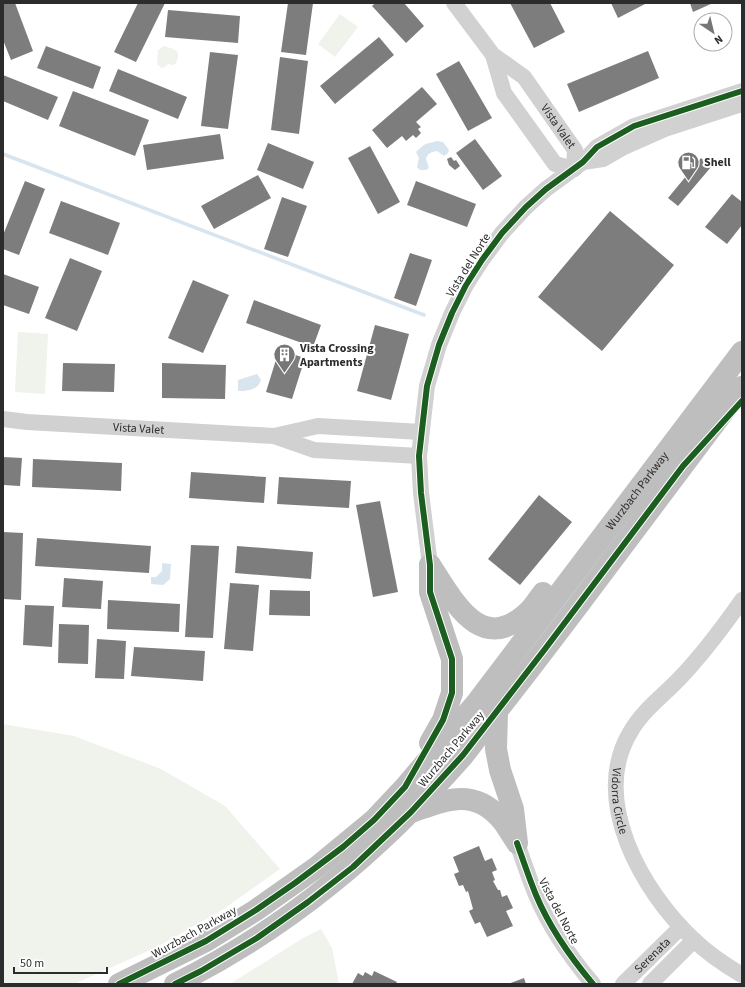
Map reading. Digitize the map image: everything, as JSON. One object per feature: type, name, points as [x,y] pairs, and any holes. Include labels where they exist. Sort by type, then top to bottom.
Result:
[{"type":"highway","name":"Wurzbach Parkway","points":[[119,984],[206,940],[256,910],[333,855],[374,820],[405,787],[478,701],[742,352]]},
{"type":"highway","name":"Wurzbach Parkway","points":[[175,984],[201,971],[257,938],[308,902],[353,867],[411,812],[463,755],[497,712],[742,387]]},
{"type":"highway","points":[[683,466],[742,401]]},
{"type":"highway","points":[[430,565],[459,609],[472,621],[486,628],[495,628],[506,626],[518,620],[530,610],[655,451],[705,402]]},
{"type":"highway","points":[[405,787],[443,720],[452,693],[452,659],[430,592],[430,565]]},
{"type":"highway","points":[[497,712],[496,749],[500,770],[513,809],[517,843]]},
{"type":"highway","points":[[411,812],[441,802],[464,798],[483,804],[500,818],[517,843]]},
{"type":"street","name":"Vista Valet","points":[[454,3],[493,55],[524,77],[575,150],[578,165],[555,164],[504,93],[493,55]]},
{"type":"street","name":"Vista del Norte","points":[[430,565],[421,493],[419,456],[427,386],[439,345],[452,313],[466,285],[482,260],[502,233],[521,212],[546,189],[578,165],[597,146],[634,126],[742,91]]},
{"type":"street","name":"Vista del Norte","points":[[578,165],[603,159],[622,148],[665,129],[742,104]]},
{"type":"street","name":"Vista Valet","points":[[3,419],[27,422],[274,436],[314,450],[419,456]]},
{"type":"street","name":"Vista Valet","points":[[274,436],[318,426],[421,432]]},
{"type":"street","name":"Vidorra Circle","points":[[742,600],[708,647],[679,679],[641,716],[630,732],[622,747],[617,765],[615,785],[616,806],[621,827],[647,883],[666,910],[694,940],[742,975]]},
{"type":"street","name":"Vista del Norte","points":[[517,843],[536,896],[548,918],[580,968],[593,984]]},
{"type":"street","name":"Serenata","points":[[623,984],[681,927]]},
{"type":"street","name":"Serenata","points":[[655,979],[694,940]]},
{"type":"street","points":[[646,962],[655,979]]},
{"type":"shaded area","points":[[340,14],[358,27],[335,57],[318,44]]},
{"type":"shaded area","points":[[164,46],[174,49],[178,53],[178,58],[176,63],[173,65],[168,64],[161,68],[157,64],[158,50]]},
{"type":"shaded area","points":[[437,141],[443,142],[449,150],[448,153],[444,156],[437,151],[430,153],[426,159],[429,168],[426,170],[420,170],[417,167],[419,158],[416,152],[424,145]]},
{"type":"shaded area","points":[[18,332],[48,334],[45,394],[15,392]]},
{"type":"shaded area","points":[[257,374],[261,380],[258,386],[249,390],[238,391],[238,380]]},
{"type":"shaded area","points":[[162,563],[171,564],[170,579],[163,585],[151,584],[151,577],[156,577],[162,571]]},
{"type":"shaded area","points":[[3,724],[74,736],[161,769],[225,806],[280,869],[222,910],[157,947],[74,984],[3,984]]},
{"type":"shaded area","points":[[321,929],[332,948],[339,984],[230,984],[303,938]]},
{"type":"building","points":[[3,3],[15,3],[33,51],[11,60],[3,40]]},
{"type":"building","points":[[138,3],[165,3],[136,62],[114,52]]},
{"type":"building","points":[[288,3],[313,3],[306,55],[281,52]]},
{"type":"building","points":[[375,3],[404,3],[424,26],[406,43],[372,6]]},
{"type":"building","points":[[510,3],[550,3],[565,32],[534,48]]},
{"type":"building","points":[[611,3],[647,3],[618,18]]},
{"type":"building","points":[[690,3],[713,3],[693,12]]},
{"type":"building","points":[[168,10],[240,16],[238,43],[165,37]]},
{"type":"building","points":[[379,37],[394,55],[335,104],[320,86]]},
{"type":"building","points":[[46,46],[101,67],[93,89],[37,68]]},
{"type":"building","points":[[648,51],[659,78],[579,112],[567,84]]},
{"type":"building","points":[[210,52],[238,55],[228,129],[201,126]]},
{"type":"building","points":[[280,57],[308,61],[299,134],[271,130]]},
{"type":"building","points":[[459,61],[492,118],[468,131],[436,74]]},
{"type":"building","points":[[118,69],[187,97],[178,119],[109,91]]},
{"type":"building","points":[[3,75],[58,97],[48,120],[3,101]]},
{"type":"building","points":[[422,87],[437,104],[416,122],[421,127],[418,129],[421,133],[416,138],[413,135],[406,141],[402,136],[387,148],[372,130]]},
{"type":"building","points":[[73,91],[149,120],[135,156],[59,126]]},
{"type":"building","points":[[220,134],[224,159],[147,170],[143,145]]},
{"type":"building","points":[[475,139],[502,176],[483,190],[456,153]]},
{"type":"building","points":[[268,143],[314,162],[303,189],[257,170]]},
{"type":"building","points":[[370,146],[400,202],[378,214],[348,158]]},
{"type":"building","points":[[451,157],[454,161],[456,160],[460,166],[455,170],[449,165],[447,159]]},
{"type":"building","name":"Shell","points":[[701,158],[711,167],[678,206],[668,198]]},
{"type":"building","points":[[258,175],[271,198],[214,229],[201,206]]},
{"type":"building","points":[[25,181],[45,189],[19,255],[3,249],[3,235]]},
{"type":"building","points":[[416,181],[476,204],[467,227],[407,205]]},
{"type":"building","points":[[732,194],[742,202],[742,225],[727,244],[705,227]]},
{"type":"building","points":[[282,197],[307,206],[288,257],[264,249]]},
{"type":"building","points":[[61,201],[120,223],[108,255],[49,233]]},
{"type":"building","points":[[610,211],[674,265],[602,351],[538,297]]},
{"type":"building","points":[[410,253],[432,260],[416,306],[394,298]]},
{"type":"building","points":[[70,258],[102,271],[77,331],[45,318]]},
{"type":"building","points":[[3,274],[39,287],[29,314],[3,305]]},
{"type":"building","points":[[193,280],[229,295],[203,353],[168,338]]},
{"type":"building","points":[[254,300],[321,325],[313,347],[246,323]]},
{"type":"building","points":[[375,325],[409,334],[391,400],[357,391]]},
{"type":"building","name":"Vista Crossing Apartments","points":[[279,350],[305,358],[292,399],[266,392]]},
{"type":"building","points":[[63,363],[115,364],[114,392],[62,391]]},
{"type":"building","points":[[162,363],[226,365],[225,399],[162,398]]},
{"type":"building","points":[[3,457],[22,458],[20,486],[3,485]]},
{"type":"building","points":[[33,459],[122,463],[121,491],[32,487]]},
{"type":"building","points":[[191,472],[266,477],[264,503],[189,498]]},
{"type":"building","points":[[279,477],[351,481],[349,508],[277,504]]},
{"type":"building","points":[[539,495],[572,522],[520,585],[488,559]]},
{"type":"building","points":[[380,501],[398,592],[373,597],[356,505]]},
{"type":"building","points":[[3,532],[23,533],[21,600],[3,599]]},
{"type":"building","points":[[37,538],[151,546],[149,573],[35,566]]},
{"type":"building","points":[[191,545],[219,546],[213,638],[185,637]]},
{"type":"building","points":[[237,546],[313,552],[311,579],[235,573]]},
{"type":"building","points":[[64,578],[103,581],[101,609],[62,607]]},
{"type":"building","points":[[230,583],[259,585],[253,651],[224,649]]},
{"type":"building","points":[[270,590],[310,591],[310,616],[269,615]]},
{"type":"building","points":[[108,600],[180,604],[179,632],[107,629]]},
{"type":"building","points":[[25,605],[54,606],[52,647],[23,645]]},
{"type":"building","points":[[59,624],[89,625],[88,664],[58,663]]},
{"type":"building","points":[[97,639],[126,641],[124,679],[95,678]]},
{"type":"building","points":[[134,647],[205,651],[203,681],[131,676]]},
{"type":"building","points":[[479,846],[485,861],[492,858],[497,870],[492,872],[495,880],[493,881],[498,890],[500,890],[502,897],[507,895],[513,908],[506,911],[513,926],[487,937],[480,922],[475,924],[469,911],[473,909],[468,891],[466,892],[463,885],[459,886],[454,874],[459,872],[453,857]]},
{"type":"building","points":[[374,971],[397,982],[396,984],[352,984],[358,973],[363,976],[365,972],[372,976]]},
{"type":"building","points":[[524,978],[526,984],[508,984]]},
{"type":"waterway","points":[[3,154],[424,315]]},
{"type":"cycle path","points":[[119,984],[206,941],[256,910],[343,847],[374,820],[405,787],[443,720],[452,693],[452,659],[430,592],[430,565],[421,493],[419,456],[427,386],[439,345],[452,313],[466,285],[502,233],[526,207],[546,189],[583,162],[597,147],[634,126],[742,91]]},
{"type":"cycle path","points":[[175,984],[201,971],[257,938],[308,902],[353,867],[411,812],[463,755],[683,466],[742,401]]},
{"type":"cycle path","points":[[517,843],[528,876],[541,907],[569,953],[593,984]]},
{"type":"place","name":"Shell","points":[[689,182]]},
{"type":"place","name":"Vista Crossing Apartments","points":[[285,374]]}]
